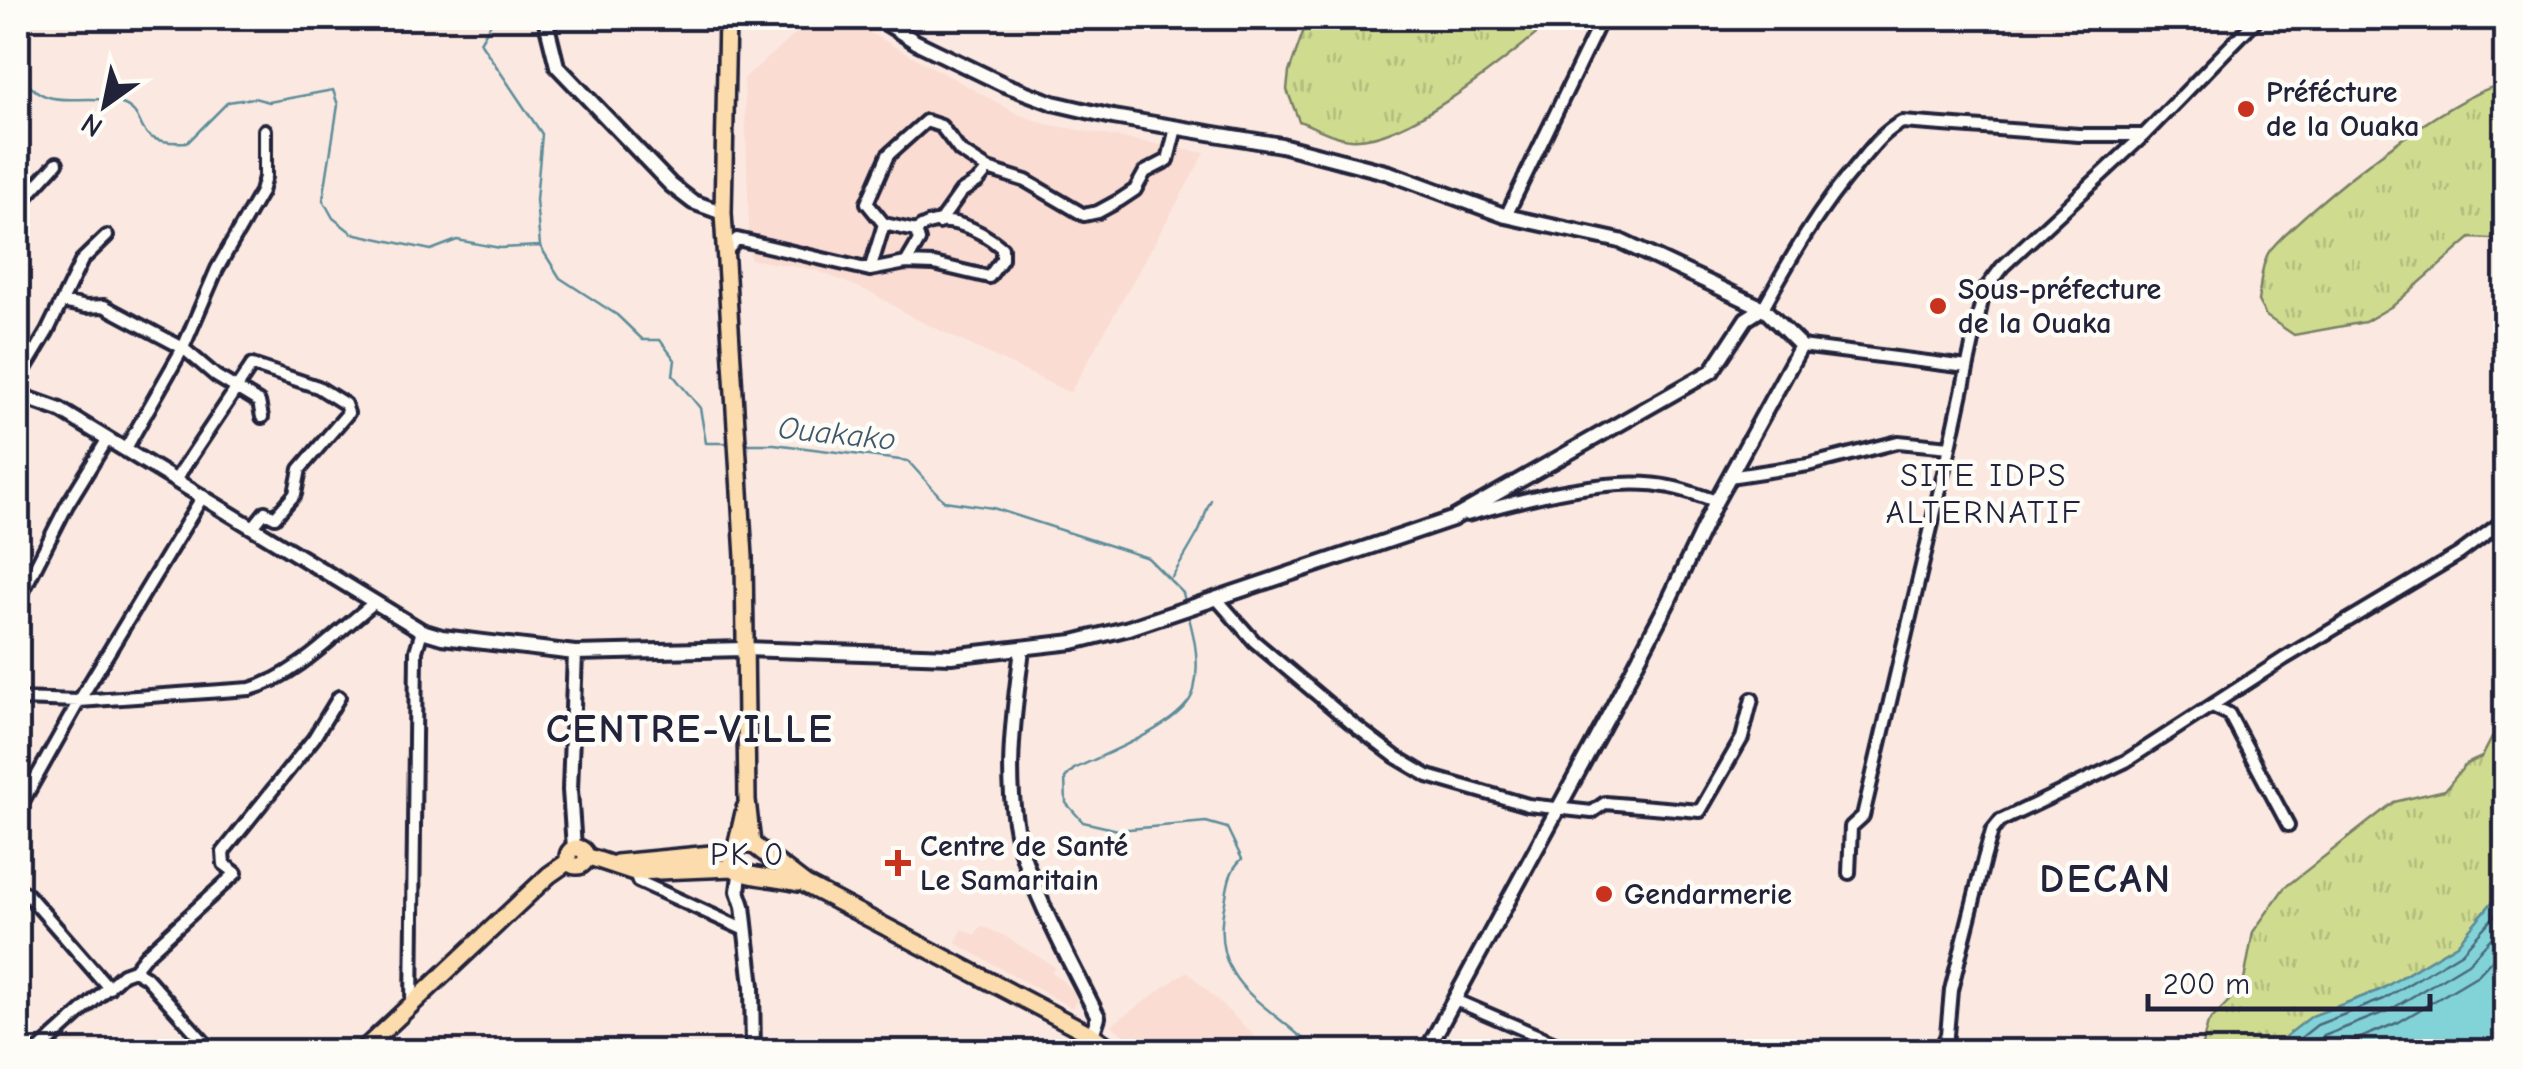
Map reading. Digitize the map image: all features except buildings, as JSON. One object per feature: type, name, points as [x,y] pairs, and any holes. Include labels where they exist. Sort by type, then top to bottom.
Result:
[{"type":"main road","points":[[727,18],[723,213],[744,557],[745,861]]},
{"type":"main road","points":[[361,1052],[549,875],[576,855],[634,866],[745,861],[806,886],[1092,1035],[1116,1052]]},
{"type":"main road","points":[[745,861],[806,886]]},
{"type":"street","points":[[545,18],[557,66],[671,185],[694,202],[723,213]]},
{"type":"street","points":[[878,18],[916,42],[1052,103],[1264,141],[1389,174],[1506,216],[1620,241],[1763,308],[1801,346],[1967,367]]},
{"type":"street","points":[[1506,216],[1602,18]]},
{"type":"street","points":[[1849,873],[1851,827],[1863,816],[1984,291],[2258,18]]},
{"type":"street","points":[[916,231],[884,224],[867,204],[888,155],[926,122],[941,126],[960,151],[988,168],[1008,173],[1084,214],[1098,212],[1134,190],[1145,172],[1168,160],[1176,128]]},
{"type":"street","points":[[1452,519],[1712,372],[1746,319],[1763,308],[1831,196],[1888,130],[1902,122],[2079,136],[2144,135]]},
{"type":"street","points":[[125,450],[183,348],[217,269],[261,192],[266,177],[265,130]]},
{"type":"street","points":[[18,216],[26,196],[57,163]]},
{"type":"street","points":[[939,224],[961,192],[978,181],[988,168]]},
{"type":"street","points":[[870,270],[884,224]]},
{"type":"street","points":[[726,252],[738,239],[870,270],[906,263],[934,264],[989,277],[1002,259],[1002,248],[970,226],[922,225],[916,231]]},
{"type":"street","points":[[906,263],[918,241],[916,231]]},
{"type":"street","points":[[18,380],[82,260],[107,236]]},
{"type":"street","points":[[63,302],[104,306],[183,348],[216,376],[259,402],[262,417]]},
{"type":"street","points":[[1426,1052],[1801,346]]},
{"type":"street","points":[[176,479],[252,365],[318,387],[348,408],[348,413],[300,469],[294,494],[286,505],[275,517],[265,512],[254,527]]},
{"type":"street","points":[[18,395],[60,410],[422,631],[575,653],[744,649],[951,656],[1022,650],[1129,628],[1452,519],[1526,498],[1602,485],[1667,486],[1716,501]]},
{"type":"street","points":[[18,602],[67,506],[107,440]]},
{"type":"street","points":[[1729,477],[1808,465],[1898,442],[1950,447]]},
{"type":"street","points":[[18,810],[78,701],[203,496]]},
{"type":"street","points":[[1939,1052],[1947,1036],[1952,990],[1984,859],[1992,831],[2000,820],[2126,762],[2285,658],[2460,554],[2506,519]]},
{"type":"street","points":[[1216,598],[1254,641],[1396,757],[1428,776],[1556,810],[1592,812],[1605,803],[1700,812],[1742,738],[1752,699]]},
{"type":"street","points":[[18,699],[78,701],[232,693],[269,684],[375,602]]},
{"type":"street","points":[[412,1007],[416,650],[422,631]]},
{"type":"street","points":[[1022,650],[1012,722],[1014,812],[1025,862],[1098,1017],[1092,1035],[1076,1052]]},
{"type":"street","points":[[575,653],[570,790],[576,855]]},
{"type":"street","points":[[37,1052],[123,974],[134,970],[236,874],[224,864],[222,852],[314,738],[339,696]]},
{"type":"street","points":[[2212,706],[2229,714],[2288,825]]},
{"type":"street","points":[[745,861],[738,891],[752,986],[753,1052]]},
{"type":"street","points":[[634,866],[638,882],[745,930]]},
{"type":"street","points":[[18,888],[109,988]]},
{"type":"street","points":[[134,970],[146,977],[213,1052]]},
{"type":"street","points":[[1455,1000],[1576,1052]]},
{"type":"shaded area","points":[[814,18],[843,18],[1018,114],[1046,124],[1205,153],[1070,393],[912,317],[872,293],[818,271],[750,259],[744,78]]},
{"type":"shaded area","points":[[981,926],[1055,967],[1052,972],[1079,996],[1072,1008],[955,943],[963,929],[975,935]]},
{"type":"shaded area","points":[[1187,971],[1270,1051],[1145,1051],[1111,1025]]},
{"type":"green space","points":[[1308,18],[1556,18],[1487,73],[1429,112],[1374,137],[1351,139],[1299,121],[1287,90],[1289,72]]},
{"type":"green space","points":[[2505,84],[2505,248],[2491,239],[2471,238],[2394,305],[2365,322],[2294,335],[2266,316],[2258,301],[2263,267],[2271,249],[2289,230],[2347,180],[2418,128],[2481,91]]},
{"type":"green space","points":[[2505,721],[2505,887],[2457,944],[2380,990],[2312,1016],[2267,1051],[2200,1052],[2208,1023],[2243,986],[2253,932],[2284,888],[2394,802],[2445,790],[2466,764],[2482,757],[2498,726]]},
{"type":"water","points":[[2505,887],[2505,1051],[2267,1051],[2312,1016],[2380,990],[2457,944]]},
{"type":"waterway","points":[[494,18],[480,42],[542,134],[536,200],[540,246]]},
{"type":"waterway","name":"Ouakako","points":[[18,71],[40,94],[52,98],[119,103],[136,114],[147,134],[168,142],[188,142],[228,102],[254,98],[269,102],[333,90],[338,105],[323,200],[333,218],[352,233],[431,250],[457,240],[500,248],[540,246],[560,278],[617,315],[643,340],[660,340],[675,360],[673,375],[700,408],[706,443],[733,443]]},
{"type":"waterway","name":"Ouakako","points":[[746,444],[908,461],[944,501],[993,508],[1148,558],[1183,593],[1185,601]]},
{"type":"waterway","points":[[1172,577],[1198,533],[1211,500]]},
{"type":"waterway","name":"Ouakako","points":[[1188,614],[1197,671],[1188,703],[1142,737],[1074,769],[1065,778],[1066,803],[1083,822],[1118,830],[1206,822],[1227,828],[1242,859],[1227,890],[1221,931],[1224,954],[1245,990],[1317,1052]]},
{"type":"place","name":"Préfécture de la Ouaka","points":[[2246,109]]},
{"type":"place","name":"Sous-préfecture de la Ouaka","points":[[1938,306]]},
{"type":"place","name":"Centre de Santé Le Samaritain","points":[[898,863]]},
{"type":"place","name":"Gendarmerie","points":[[1604,894]]},
{"type":"district","name":"SITE IDPS ALTERNATIF","points":[[1984,494]]},
{"type":"district","name":"CENTRE-VILLE","points":[[690,728]]},
{"type":"district","name":"PK 0","points":[[748,854]]},
{"type":"district","name":"DECAN","points":[[2106,878]]}]
